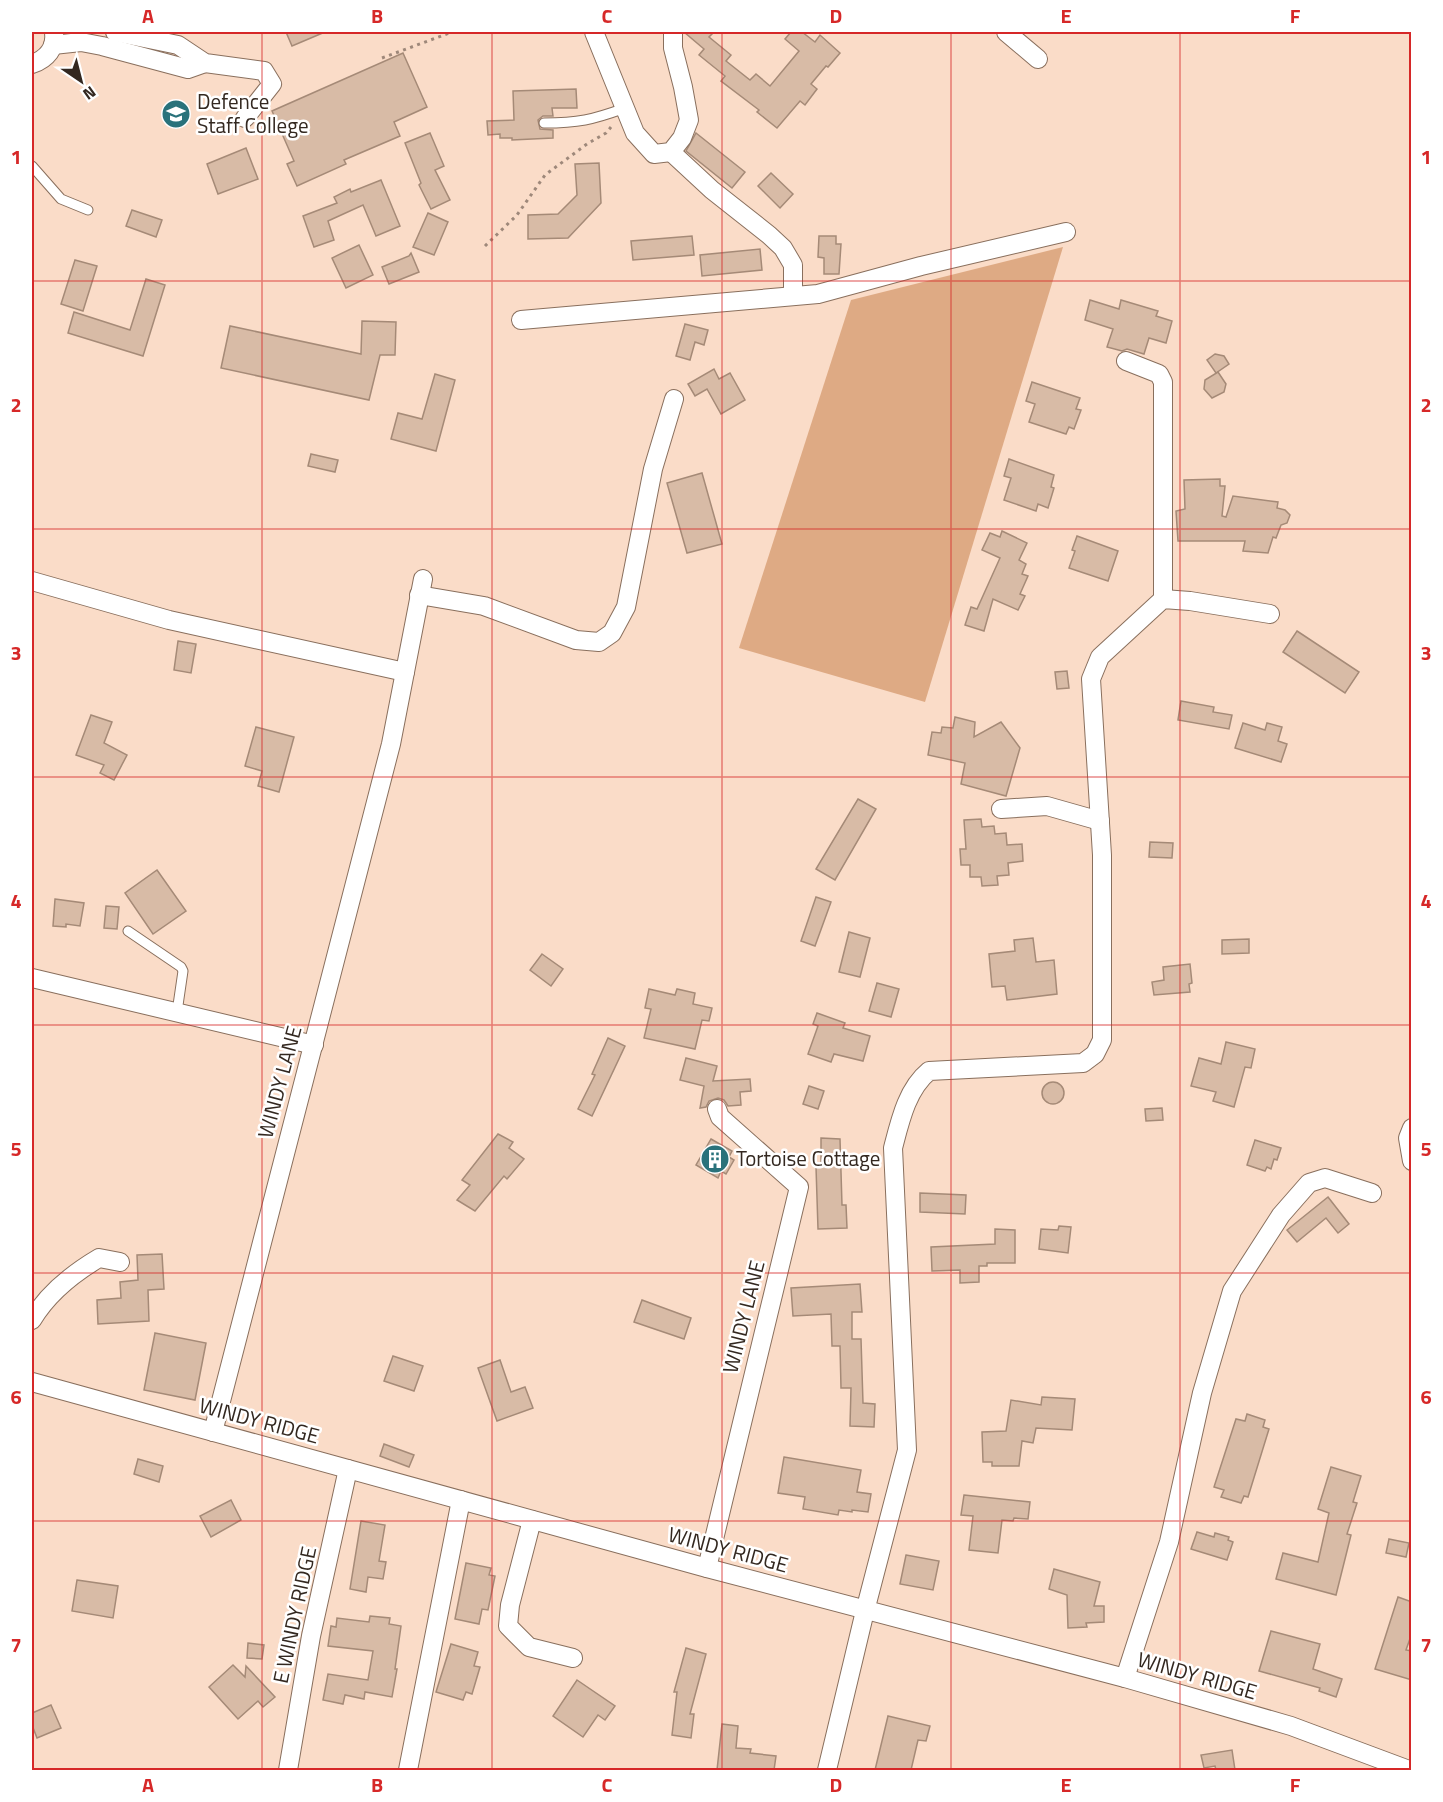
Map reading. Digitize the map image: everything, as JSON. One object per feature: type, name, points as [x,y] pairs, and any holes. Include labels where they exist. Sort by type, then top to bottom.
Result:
[{"type":"street","points":[[115,32],[183,38],[205,63]]},
{"type":"street","points":[[594,32],[635,133],[654,154],[670,152],[682,138],[689,120],[673,48],[673,32]]},
{"type":"street","points":[[1006,32],[1038,59]]},
{"type":"street","points":[[32,64],[46,57],[54,38],[102,46],[188,69],[205,63],[264,71],[272,84],[245,118]]},
{"type":"street","points":[[670,152],[783,248],[793,265],[793,296]]},
{"type":"street","points":[[521,320],[818,294],[921,266],[1066,232]]},
{"type":"street","points":[[1126,361],[1159,374],[1163,382],[1163,599]]},
{"type":"street","name":"WINDY LANE","points":[[213,1432],[391,744],[421,587],[484,606],[576,640],[599,642],[612,633],[626,607],[653,469],[674,399]]},
{"type":"street","points":[[32,581],[169,620],[405,672]]},
{"type":"street","points":[[827,1770],[865,1611],[908,1450],[893,1148],[900,1119],[918,1080],[929,1071],[1083,1063],[1095,1054],[1102,1040],[1102,855],[1091,679],[1094,669],[1100,657],[1163,599],[1270,614]]},
{"type":"street","points":[[1001,809],[1047,806],[1100,821]]},
{"type":"street","points":[[32,978],[314,1045]]},
{"type":"street","name":"WINDY LANE","points":[[707,1568],[799,1187],[720,1117],[717,1109]]},
{"type":"street","points":[[1412,1128],[1408,1138],[1412,1161]]},
{"type":"street","points":[[1125,1678],[1169,1542],[1202,1393],[1232,1291],[1281,1215],[1309,1183],[1325,1178],[1372,1193]]},
{"type":"street","points":[[32,1320],[41,1305],[83,1267],[99,1258],[120,1262]]},
{"type":"street","name":"WINDY RIDGE","points":[[32,1382],[865,1611],[1125,1678],[1292,1726],[1409,1770]]},
{"type":"street","name":"E WINDY RIDGE","points":[[288,1770],[311,1636],[348,1469]]},
{"type":"street","points":[[408,1770],[461,1500]]},
{"type":"street","points":[[532,1520],[510,1605],[508,1626],[529,1647],[573,1658]]},
{"type":"lane","points":[[544,123],[582,122],[625,108]]},
{"type":"lane","points":[[32,166],[61,199],[88,210]]},
{"type":"lane","points":[[128,931],[183,971],[177,1012]]},
{"type":"path","points":[[382,58],[452,32]]},
{"type":"path","points":[[485,246],[517,215],[545,175],[606,133],[625,108]]},
{"type":"shaded area","points":[[1063,247],[925,702],[739,648],[851,300]]},
{"type":"building","points":[[286,32],[325,32],[292,46]]},
{"type":"building","points":[[684,32],[714,32],[709,37],[731,55],[726,61],[750,80],[756,74],[770,86],[799,51],[785,39],[791,32],[802,32],[815,42],[820,35],[840,53],[811,84],[817,89],[805,105],[800,101],[777,128],[757,112],[759,110],[721,81],[725,76],[699,55],[704,49]]},
{"type":"building","points":[[403,53],[427,107],[394,122],[400,136],[344,160],[346,164],[297,186],[287,164],[294,161],[272,111]]},
{"type":"building","points":[[576,89],[577,108],[552,108],[553,116],[543,116],[538,120],[540,129],[553,130],[553,138],[512,140],[512,138],[500,138],[500,134],[488,135],[487,121],[514,120],[513,91]]},
{"type":"building","points":[[430,133],[444,166],[435,170],[450,200],[431,209],[419,185],[421,183],[405,143]]},
{"type":"building","points":[[696,133],[745,172],[732,188],[686,151]]},
{"type":"building","points":[[246,148],[258,179],[218,194],[207,164]]},
{"type":"building","points":[[599,163],[601,203],[568,238],[528,239],[528,215],[558,214],[577,195],[575,164]]},
{"type":"building","points":[[771,173],[793,194],[780,208],[758,186]]},
{"type":"building","points":[[381,180],[400,226],[376,236],[363,205],[328,221],[334,240],[314,247],[303,216],[337,203],[334,197],[350,189],[351,192]]},
{"type":"building","points":[[132,210],[162,220],[156,237],[126,226]]},
{"type":"building","points":[[428,213],[448,222],[434,255],[413,247]]},
{"type":"building","points":[[692,236],[694,255],[633,260],[631,241]]},
{"type":"building","points":[[819,236],[836,236],[836,244],[841,244],[839,274],[824,274],[824,258],[818,257]]},
{"type":"building","points":[[359,245],[373,275],[346,288],[332,258]]},
{"type":"building","points":[[760,249],[762,270],[702,276],[700,255]]},
{"type":"building","points":[[411,253],[419,272],[389,284],[382,267],[409,256]]},
{"type":"building","points":[[75,260],[97,266],[83,311],[61,304]]},
{"type":"building","points":[[146,279],[165,285],[143,356],[68,333],[74,312],[130,330]]},
{"type":"building","points":[[1090,300],[1119,309],[1121,300],[1158,311],[1156,316],[1172,321],[1166,343],[1149,338],[1144,354],[1107,347],[1113,329],[1085,320]]},
{"type":"building","points":[[362,321],[396,322],[395,355],[380,355],[369,400],[221,368],[230,326],[361,354]]},
{"type":"building","points":[[685,324],[708,330],[704,345],[695,342],[690,360],[676,356]]},
{"type":"building","points":[[1215,354],[1224,356],[1229,364],[1216,373],[1207,360]]},
{"type":"building","points":[[714,369],[719,379],[730,373],[745,400],[721,414],[707,389],[695,396],[688,384]]},
{"type":"building","points":[[1218,372],[1226,384],[1224,392],[1212,398],[1204,389],[1205,380]]},
{"type":"building","points":[[435,374],[455,380],[436,451],[391,439],[398,413],[422,419]]},
{"type":"building","points":[[1032,382],[1080,398],[1076,409],[1081,410],[1074,429],[1069,427],[1066,434],[1029,422],[1035,404],[1026,401]]},
{"type":"building","points":[[311,454],[338,460],[335,472],[308,466]]},
{"type":"building","points":[[1009,459],[1054,475],[1051,487],[1054,488],[1048,508],[1038,504],[1036,511],[1004,500],[1011,478],[1004,476]]},
{"type":"building","points":[[702,473],[722,544],[687,553],[667,483]]},
{"type":"building","points":[[1220,479],[1220,486],[1225,486],[1222,516],[1226,517],[1233,496],[1278,502],[1277,508],[1285,510],[1290,515],[1287,523],[1281,525],[1276,538],[1273,537],[1268,553],[1243,551],[1245,541],[1178,541],[1176,511],[1185,509],[1184,480]]},
{"type":"building","points":[[1002,531],[1027,543],[1019,560],[1026,564],[1022,574],[1028,576],[1020,594],[1025,596],[1018,610],[993,599],[984,631],[965,625],[971,607],[977,609],[1000,558],[982,550],[990,533],[1000,537]]},
{"type":"building","points":[[1077,536],[1118,551],[1108,581],[1069,568]]},
{"type":"building","points":[[1297,631],[1359,672],[1345,693],[1283,652]]},
{"type":"building","points":[[178,641],[196,644],[191,673],[174,670]]},
{"type":"building","points":[[1067,671],[1069,688],[1057,689],[1055,672]]},
{"type":"building","points":[[1181,701],[1214,707],[1213,712],[1232,715],[1229,729],[1178,720]]},
{"type":"building","points":[[91,715],[112,722],[104,743],[127,755],[114,780],[100,773],[104,765],[76,755]]},
{"type":"building","points":[[955,717],[975,722],[974,737],[1001,722],[1020,748],[1006,796],[961,784],[965,763],[928,755],[932,732],[941,733],[942,727],[953,728]]},
{"type":"building","points":[[1243,723],[1265,730],[1267,723],[1282,727],[1278,741],[1287,744],[1281,762],[1235,748]]},
{"type":"building","points":[[256,727],[294,737],[279,792],[258,786],[262,771],[245,766]]},
{"type":"building","points":[[858,799],[876,809],[835,880],[816,869]]},
{"type":"building","points":[[981,819],[982,827],[994,826],[995,834],[1006,833],[1007,845],[1022,844],[1023,861],[1008,863],[1009,875],[997,876],[998,885],[982,886],[981,877],[970,877],[970,865],[961,865],[960,849],[966,849],[964,820]]},
{"type":"building","points":[[1150,842],[1173,843],[1172,858],[1149,857]]},
{"type":"building","points":[[157,870],[186,911],[153,934],[125,893]]},
{"type":"building","points":[[816,897],[831,902],[815,946],[801,941]]},
{"type":"building","points":[[55,899],[84,903],[80,926],[66,924],[66,927],[53,926]]},
{"type":"building","points":[[106,906],[119,907],[117,929],[104,928]]},
{"type":"building","points":[[849,932],[870,938],[860,977],[839,972]]},
{"type":"building","points":[[1033,938],[1036,962],[1054,960],[1057,994],[1007,1000],[1005,986],[992,987],[989,954],[1015,951],[1014,940]]},
{"type":"building","points":[[1249,939],[1249,953],[1222,954],[1222,940]]},
{"type":"building","points":[[542,954],[563,969],[551,986],[530,970]]},
{"type":"building","points":[[1190,964],[1192,983],[1189,984],[1190,992],[1154,995],[1152,982],[1164,980],[1163,967]]},
{"type":"building","points":[[877,983],[899,989],[891,1017],[869,1011]]},
{"type":"building","points":[[649,989],[675,995],[677,989],[695,993],[693,1004],[712,1008],[709,1021],[702,1020],[695,1049],[644,1038],[651,1009],[645,1008]]},
{"type":"building","points":[[817,1013],[845,1023],[843,1028],[870,1036],[863,1061],[834,1054],[831,1062],[808,1054],[818,1026],[813,1024]]},
{"type":"building","points":[[608,1038],[625,1046],[592,1116],[578,1109],[595,1075],[592,1074]]},
{"type":"building","points":[[1226,1042],[1255,1049],[1251,1068],[1245,1067],[1234,1107],[1213,1101],[1216,1092],[1191,1086],[1199,1058],[1221,1064]]},
{"type":"building","points":[[686,1058],[717,1066],[713,1081],[750,1079],[751,1091],[740,1092],[741,1105],[728,1106],[724,1100],[718,1098],[709,1101],[706,1107],[700,1108],[704,1086],[680,1080]]},
{"type":"building","points":[[1053,1082],[1063,1089],[1064,1093],[1057,1103],[1053,1104],[1043,1097],[1042,1093],[1049,1083]]},
{"type":"building","points":[[809,1086],[824,1091],[818,1109],[803,1104]]},
{"type":"building","points":[[1162,1108],[1163,1120],[1146,1121],[1145,1109]]},
{"type":"building","points":[[498,1134],[513,1142],[509,1148],[524,1159],[507,1179],[504,1176],[475,1211],[457,1200],[470,1185],[462,1180]]},
{"type":"building","points":[[821,1138],[840,1139],[842,1205],[846,1205],[847,1228],[818,1229],[816,1167],[821,1167]]},
{"type":"building","name":"Tortoise Cottage","points":[[711,1139],[732,1151],[729,1157],[734,1160],[726,1174],[721,1171],[718,1178],[696,1165]]},
{"type":"building","points":[[1255,1140],[1281,1148],[1271,1169],[1267,1167],[1265,1171],[1247,1165]]},
{"type":"building","points":[[920,1193],[966,1195],[965,1214],[920,1212]]},
{"type":"building","points":[[1328,1197],[1349,1224],[1338,1233],[1326,1218],[1297,1242],[1287,1230]]},
{"type":"building","points":[[1059,1226],[1071,1227],[1068,1253],[1039,1249],[1041,1229],[1058,1230]]},
{"type":"building","points":[[995,1229],[1015,1230],[1015,1263],[987,1263],[987,1266],[979,1266],[979,1282],[960,1283],[960,1270],[932,1271],[931,1247],[995,1244]]},
{"type":"building","points":[[162,1254],[164,1289],[148,1290],[149,1321],[98,1324],[97,1300],[121,1298],[120,1282],[138,1280],[137,1255]]},
{"type":"building","points":[[860,1284],[862,1312],[852,1312],[852,1339],[861,1339],[863,1403],[875,1404],[874,1427],[850,1426],[851,1388],[841,1388],[840,1346],[832,1346],[831,1314],[793,1316],[791,1288]]},
{"type":"building","points":[[642,1300],[691,1318],[684,1339],[634,1322]]},
{"type":"building","points":[[155,1333],[206,1343],[195,1400],[144,1390]]},
{"type":"building","points":[[393,1356],[423,1366],[414,1391],[384,1381]]},
{"type":"building","points":[[500,1360],[511,1392],[525,1387],[533,1408],[497,1421],[478,1368]]},
{"type":"building","points":[[1042,1397],[1075,1399],[1072,1430],[1036,1428],[1033,1443],[1022,1441],[1019,1466],[992,1466],[992,1462],[983,1462],[982,1432],[1006,1431],[1011,1400],[1041,1405]]},
{"type":"building","points":[[1247,1414],[1265,1420],[1263,1427],[1269,1429],[1248,1497],[1244,1496],[1241,1503],[1221,1497],[1224,1490],[1214,1487],[1236,1419],[1245,1421]]},
{"type":"building","points":[[384,1444],[414,1455],[409,1467],[380,1456]]},
{"type":"building","points":[[784,1457],[861,1470],[857,1492],[871,1494],[868,1512],[839,1510],[838,1515],[803,1509],[805,1497],[778,1493]]},
{"type":"building","points":[[138,1459],[163,1466],[159,1482],[134,1474]]},
{"type":"building","points":[[1331,1467],[1361,1476],[1353,1502],[1357,1503],[1347,1534],[1351,1535],[1336,1595],[1276,1579],[1283,1553],[1318,1562],[1329,1513],[1318,1509]]},
{"type":"building","points":[[964,1495],[1030,1502],[1028,1519],[1002,1520],[998,1553],[969,1550],[973,1516],[961,1515]]},
{"type":"building","points":[[231,1500],[241,1520],[211,1537],[200,1516]]},
{"type":"building","points":[[361,1521],[385,1525],[379,1561],[386,1562],[383,1579],[368,1577],[366,1592],[350,1589]]},
{"type":"building","points":[[1197,1532],[1214,1537],[1215,1533],[1229,1537],[1228,1540],[1233,1542],[1227,1560],[1191,1549]]},
{"type":"building","points":[[1389,1539],[1409,1543],[1406,1557],[1386,1553]]},
{"type":"building","points":[[906,1555],[939,1561],[933,1590],[900,1584]]},
{"type":"building","points":[[466,1563],[491,1568],[489,1575],[495,1576],[488,1610],[482,1609],[479,1624],[455,1619]]},
{"type":"building","points":[[1054,1569],[1100,1582],[1094,1606],[1104,1606],[1104,1622],[1086,1623],[1087,1627],[1068,1628],[1067,1595],[1049,1589]]},
{"type":"building","points":[[77,1580],[118,1586],[113,1618],[72,1611]]},
{"type":"building","points":[[1398,1597],[1412,1602],[1412,1633],[1406,1650],[1412,1651],[1412,1680],[1375,1669]]},
{"type":"building","points":[[370,1616],[390,1618],[389,1624],[401,1626],[392,1697],[365,1692],[364,1699],[345,1695],[343,1704],[323,1700],[328,1674],[368,1680],[373,1651],[328,1646],[331,1626],[336,1627],[337,1618],[369,1622]]},
{"type":"building","points":[[1271,1631],[1320,1644],[1313,1669],[1342,1679],[1336,1697],[1319,1691],[1320,1688],[1259,1671]]},
{"type":"building","points":[[248,1643],[264,1645],[262,1659],[247,1658]]},
{"type":"building","points":[[451,1644],[478,1652],[474,1666],[480,1667],[472,1694],[466,1692],[463,1700],[436,1692]]},
{"type":"building","points":[[686,1648],[706,1654],[690,1714],[694,1714],[691,1738],[672,1735],[677,1692],[674,1692]]},
{"type":"building","points":[[233,1665],[245,1677],[246,1666],[275,1697],[263,1707],[258,1701],[238,1719],[209,1687]]},
{"type":"building","points":[[577,1680],[615,1706],[605,1720],[598,1715],[583,1737],[553,1716]]},
{"type":"building","points":[[51,1705],[61,1728],[37,1738],[32,1725],[32,1713]]},
{"type":"building","points":[[888,1716],[930,1726],[926,1741],[918,1740],[911,1770],[875,1770]]},
{"type":"building","points":[[722,1724],[738,1726],[736,1748],[751,1749],[750,1753],[776,1756],[774,1770],[717,1770]]},
{"type":"building","points":[[1232,1750],[1235,1770],[1216,1770],[1215,1766],[1204,1768],[1201,1755]]},
{"type":"place","name":"Defence Staff College","points":[[176,114]]},
{"type":"place","name":"Tortoise Cottage","points":[[715,1159]]}]
